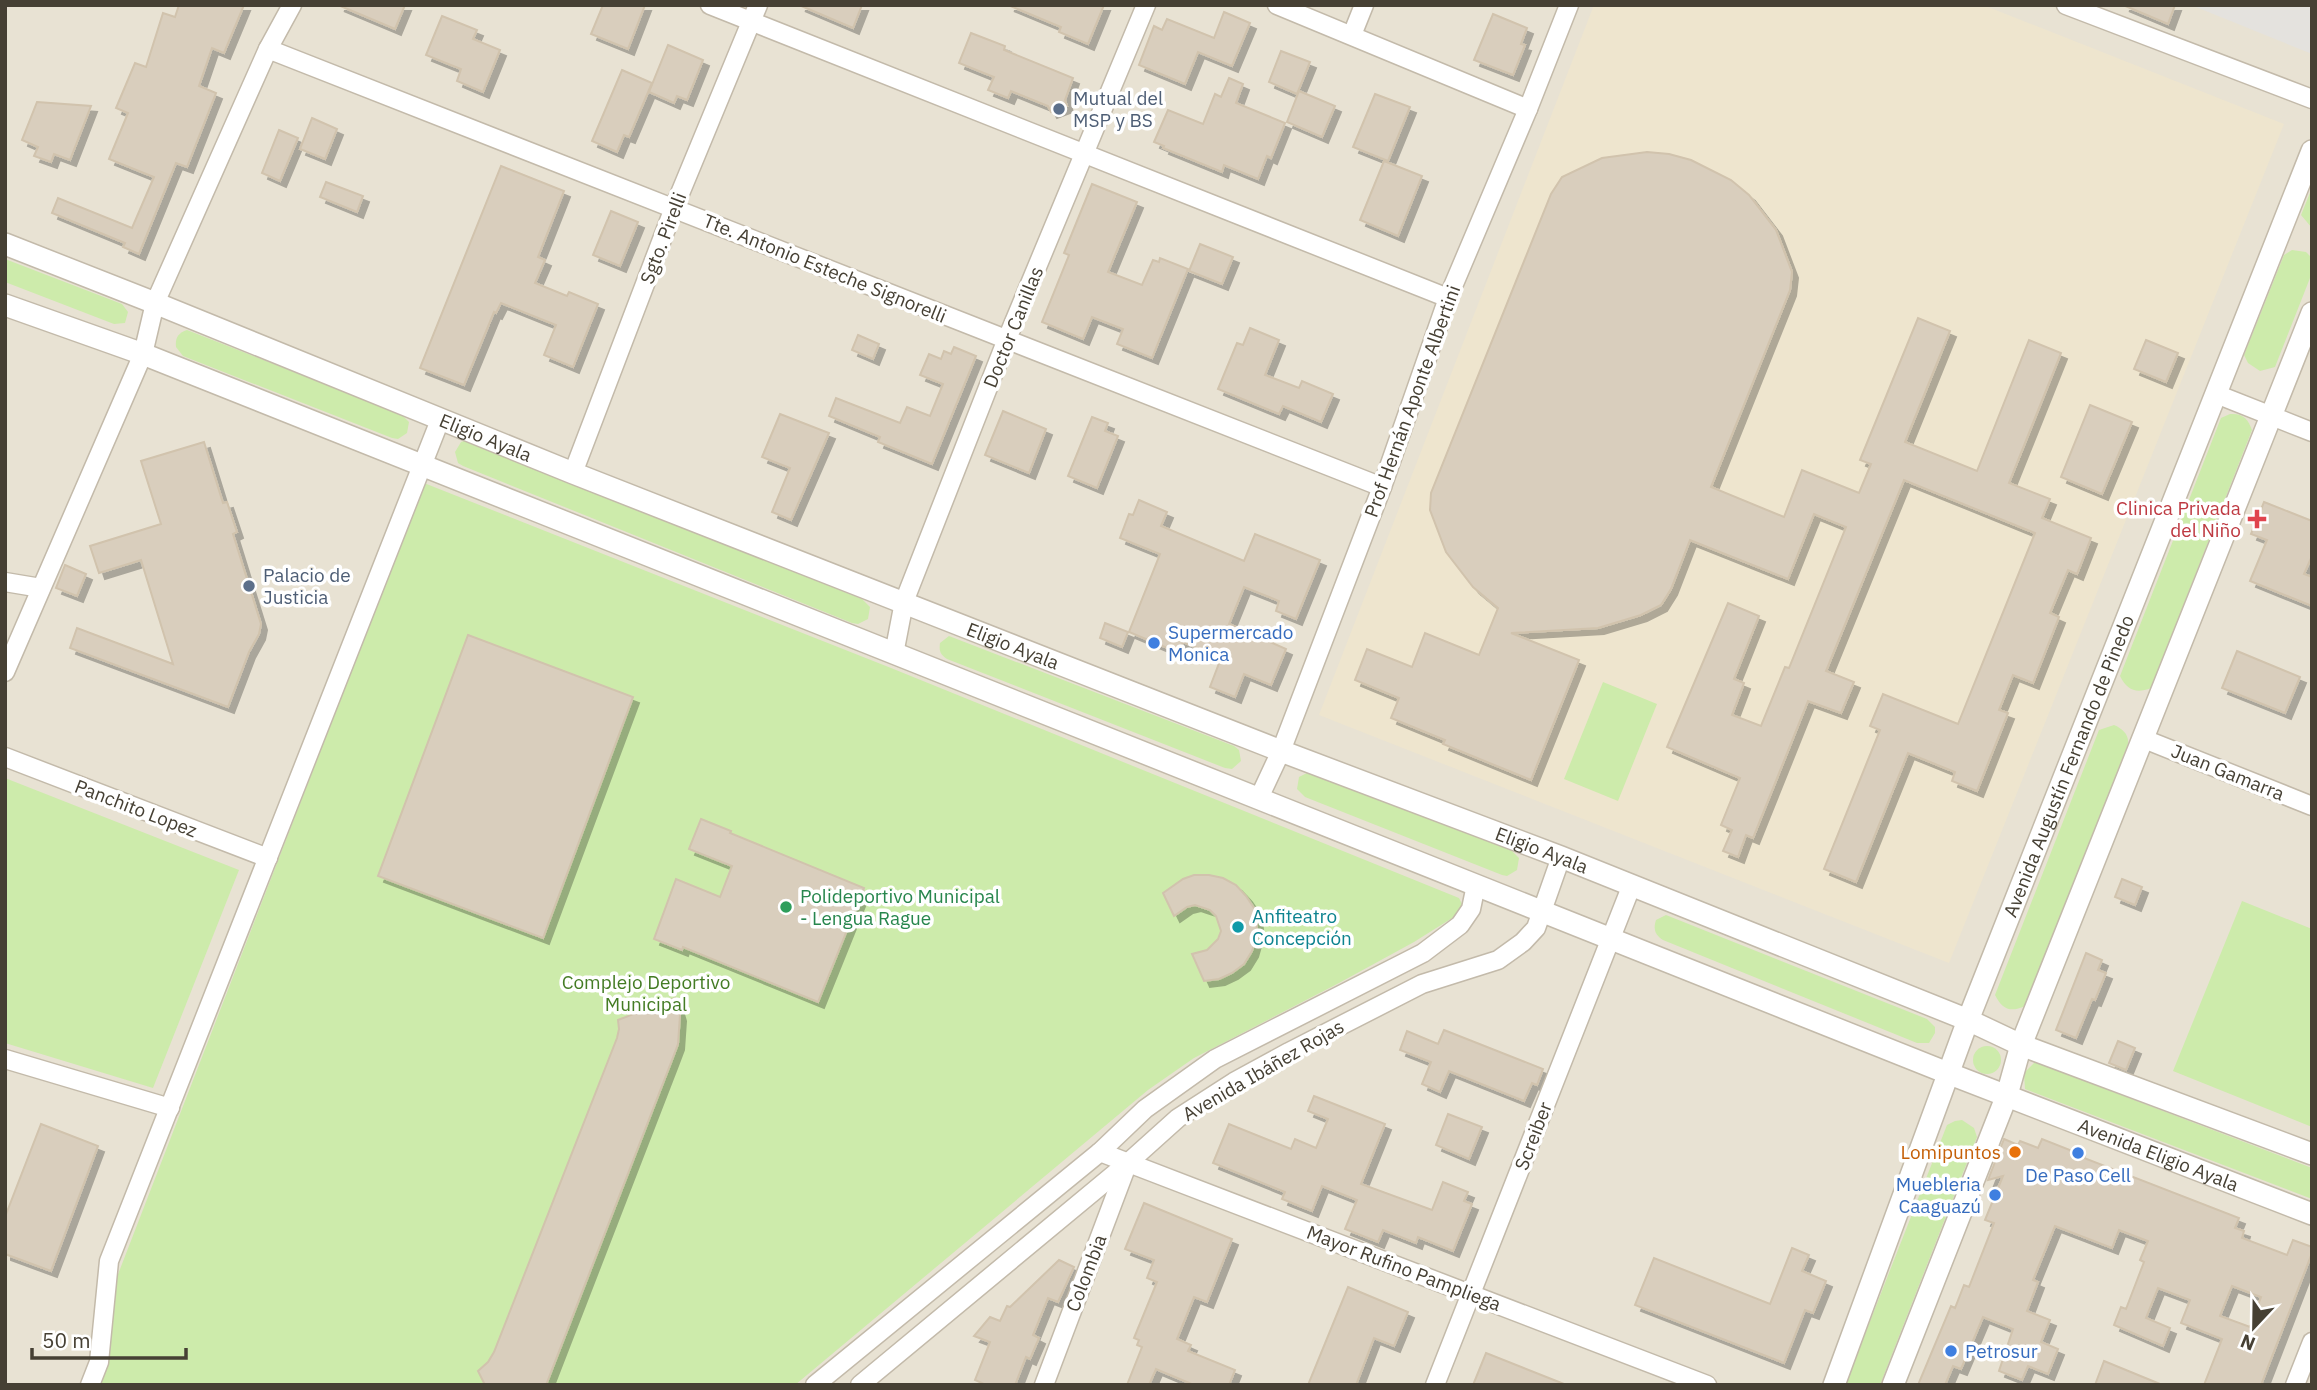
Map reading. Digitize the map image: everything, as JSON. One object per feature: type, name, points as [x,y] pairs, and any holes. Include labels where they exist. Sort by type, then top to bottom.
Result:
[{"type":"street","points":[[5,672],[143,354],[155,303],[268,49],[292,5]]},
{"type":"street","points":[[710,5],[755,13],[1085,152],[1448,298]]},
{"type":"street","name":"Doctor Canillas","points":[[894,654],[904,602],[1007,339],[1146,5]]},
{"type":"street","points":[[1276,5],[1528,109]]},
{"type":"street","points":[[1352,35],[1364,5]]},
{"type":"street","name":"Prof Hernán Aponte Albertini","points":[[1259,798],[1282,751],[1382,487],[1448,298],[1569,5]]},
{"type":"street","points":[[2066,5],[2312,99]]},
{"type":"street","name":"Sgto. Pirelli","points":[[573,473],[674,208],[755,13]]},
{"type":"street","name":"Tte. Antonio Esteche Signorelli","points":[[268,49],[1382,487]]},
{"type":"street","name":"Avenida Augustín Fernando de Pinedo","points":[[1834,1385],[1968,1020],[2312,150]]},
{"type":"street","name":"Eligio Ayala","points":[[5,244],[573,473],[1282,751],[1561,857],[1968,1020],[2021,1045]]},
{"type":"street","points":[[5,305],[143,354],[2007,1095]]},
{"type":"street","points":[[1893,1385],[2007,1095],[2021,1045],[2312,313]]},
{"type":"street","points":[[2216,394],[2312,432]]},
{"type":"street","points":[[90,1385],[99,1362],[109,1261],[440,420]]},
{"type":"street","points":[[5,582],[41,589]]},
{"type":"street","name":"Juan Gamarra","points":[[2144,739],[2312,806]]},
{"type":"street","name":"Panchito Lopez","points":[[5,757],[268,858]]},
{"type":"street","name":"Avenida Ibáñez Rojas","points":[[860,1385],[1129,1162],[1178,1118],[1289,1052],[1422,984],[1498,960],[1523,942],[1536,928],[1561,857]]},
{"type":"street","name":"Avenida Ibáñez Rojas","points":[[815,1385],[1100,1153],[1145,1109],[1215,1059],[1423,953],[1460,925],[1471,909],[1476,885]]},
{"type":"street","name":"Screiber","points":[[1435,1385],[1631,887]]},
{"type":"street","points":[[2021,1045],[2312,1154]]},
{"type":"street","points":[[5,1059],[170,1108]]},
{"type":"street","name":"Avenida Eligio Ayala","points":[[2007,1095],[2312,1214]]},
{"type":"street","name":"Mayor Rufino Pampliega","points":[[1100,1153],[1707,1385]]},
{"type":"street","name":"Colombia","points":[[1044,1385],[1129,1162]]},
{"type":"street","points":[[2295,1385],[2312,1342]]},
{"type":"shaded area","points":[[5,5],[2312,5],[2312,1385],[5,1385]]},
{"type":"shaded area","points":[[1594,5],[1983,5],[2284,124],[1949,963],[1319,715]]},
{"type":"shaded area","points":[[2191,5],[2312,5],[2312,54]]},
{"type":"green space","points":[[2312,188],[2312,228],[2301,215]]},
{"type":"green space","points":[[2292,250],[2306,252],[2311,257],[2312,273],[2275,367],[2260,371],[2248,363],[2244,355],[2284,255]]},
{"type":"green space","points":[[5,259],[122,304],[128,312],[125,323],[114,324],[5,282]]},
{"type":"green space","points":[[187,330],[401,414],[409,422],[407,433],[398,439],[392,438],[183,356],[176,347],[176,341],[179,334]]},
{"type":"green space","points":[[2230,414],[2244,418],[2252,430],[2151,688],[2132,690],[2120,676],[2221,418]]},
{"type":"green space","points":[[467,440],[862,599],[870,607],[868,619],[858,624],[852,623],[463,466],[458,463],[455,452],[461,442]]},
{"type":"green space","name":"Complejo Deportivo Municipal","points":[[424,483],[1459,898],[1462,904],[1457,915],[1414,942],[1194,1058],[1148,1090],[795,1385],[97,1385],[110,1295]]},
{"type":"green space","points":[[949,636],[1234,746],[1239,750],[1241,761],[1232,769],[1225,768],[947,659],[941,654],[940,643]]},
{"type":"green space","points":[[1603,682],[1657,704],[1618,801],[1564,779]]},
{"type":"green space","points":[[2114,725],[2126,734],[2127,747],[2025,1006],[2007,1008],[1995,995],[2099,730]]},
{"type":"green space","points":[[1309,772],[1511,850],[1519,858],[1517,870],[1507,876],[1502,875],[1305,797],[1297,789],[1299,777]]},
{"type":"green space","points":[[5,778],[239,870],[153,1088],[5,1043]]},
{"type":"green space","points":[[2242,901],[2312,929],[2312,1127],[2173,1071]]},
{"type":"green space","points":[[1666,915],[1927,1019],[1935,1027],[1935,1033],[1929,1043],[1917,1043],[1663,940],[1656,934],[1655,926],[1656,920]]},
{"type":"green space","points":[[1987,1046],[1997,1050],[2001,1060],[1997,1070],[1987,1074],[1977,1070],[1973,1060],[1977,1050]]},
{"type":"green space","points":[[2035,1062],[2312,1168],[2312,1199],[2025,1089],[2024,1073]]},
{"type":"green space","points":[[1962,1120],[1974,1128],[1977,1137],[1880,1385],[1845,1385],[1947,1125]]},
{"type":"building","points":[[179,5],[244,5],[224,53],[212,48],[199,86],[216,93],[187,167],[176,163],[139,254],[123,247],[125,243],[52,213],[58,198],[132,228],[154,177],[109,159],[128,113],[116,108],[135,63],[146,67],[163,13],[175,17]]},
{"type":"building","points":[[338,5],[405,5],[395,29]]},
{"type":"building","points":[[603,5],[645,5],[628,49],[591,34]]},
{"type":"building","points":[[799,5],[862,5],[853,28]]},
{"type":"building","points":[[1008,5],[1104,5],[1088,44],[1059,32],[1061,27]]},
{"type":"building","points":[[2123,5],[2175,5],[2168,24]]},
{"type":"building","points":[[1224,12],[1250,23],[1232,66],[1198,52],[1185,84],[1139,65],[1154,26],[1162,30],[1167,19],[1214,38]]},
{"type":"building","points":[[1493,14],[1527,28],[1521,44],[1525,45],[1513,75],[1474,60]]},
{"type":"building","points":[[442,16],[477,30],[473,39],[500,50],[483,92],[457,81],[461,69],[426,55]]},
{"type":"building","points":[[971,33],[1005,46],[1004,50],[1073,78],[1065,100],[1067,106],[1051,112],[1048,106],[1011,91],[1008,98],[988,90],[994,77],[959,63]]},
{"type":"building","points":[[668,45],[703,60],[687,100],[677,96],[674,103],[649,92]]},
{"type":"building","points":[[1281,51],[1310,62],[1297,94],[1269,82]]},
{"type":"building","points":[[622,70],[652,83],[629,137],[624,135],[617,152],[592,141]]},
{"type":"building","points":[[1229,78],[1243,84],[1236,103],[1285,123],[1271,158],[1267,156],[1258,179],[1224,165],[1222,172],[1154,142],[1168,110],[1203,124],[1215,94],[1221,97]]},
{"type":"building","points":[[1299,91],[1335,106],[1322,137],[1287,122]]},
{"type":"building","points":[[1375,94],[1410,107],[1388,161],[1353,147]]},
{"type":"building","points":[[37,102],[91,106],[70,160],[54,154],[51,162],[34,156],[38,147],[22,140]]},
{"type":"building","points":[[312,118],[337,129],[325,159],[300,149]]},
{"type":"building","points":[[279,130],[298,138],[280,181],[262,173]]},
{"type":"building","points":[[1647,152],[1691,160],[1731,180],[1749,195],[1776,230],[1792,272],[1790,290],[1711,487],[1784,517],[1802,470],[1859,493],[1871,464],[1860,460],[1918,318],[1950,331],[1905,442],[1977,471],[2029,340],[2061,353],[2009,483],[2050,499],[2042,518],[2091,538],[2077,574],[2068,570],[2050,613],[2059,617],[2033,683],[2013,675],[1999,710],[2008,713],[1977,791],[1952,781],[1955,772],[1908,753],[1856,882],[1824,869],[1880,730],[1870,726],[1883,694],[1958,724],[2035,533],[1904,480],[1826,671],[1854,682],[1841,713],[1808,701],[1753,838],[1746,835],[1738,857],[1723,851],[1732,830],[1721,825],[1740,778],[1667,747],[1728,603],[1759,616],[1734,679],[1744,683],[1732,715],[1761,726],[1785,667],[1789,668],[1846,527],[1814,514],[1788,579],[1690,540],[1671,589],[1661,605],[1641,615],[1598,628],[1511,633],[1579,660],[1531,780],[1443,744],[1445,740],[1391,718],[1399,698],[1355,680],[1367,649],[1412,667],[1425,633],[1479,655],[1498,608],[1473,587],[1446,552],[1430,510],[1431,493],[1551,194],[1562,177],[1602,158]]},
{"type":"building","points":[[1384,161],[1422,176],[1398,236],[1360,220]]},
{"type":"building","points":[[501,166],[564,191],[538,257],[545,260],[535,283],[567,296],[569,292],[598,304],[573,367],[544,355],[556,325],[501,303],[496,313],[494,312],[464,385],[420,368]]},
{"type":"building","points":[[326,182],[363,196],[357,212],[320,197]]},
{"type":"building","points":[[1092,184],[1137,202],[1108,272],[1142,285],[1153,260],[1159,262],[1160,258],[1188,269],[1152,358],[1117,344],[1123,329],[1092,317],[1083,339],[1042,322],[1069,255],[1064,253]]},
{"type":"building","points":[[611,211],[638,222],[620,266],[593,255]]},
{"type":"building","points":[[1200,244],[1233,257],[1222,284],[1189,271]]},
{"type":"building","points":[[1250,328],[1279,340],[1265,375],[1299,388],[1302,381],[1333,394],[1321,422],[1283,406],[1279,414],[1218,389],[1237,343],[1243,345]]},
{"type":"building","points":[[858,335],[879,344],[873,359],[852,350]]},
{"type":"building","points":[[2146,340],[2178,353],[2166,382],[2134,369]]},
{"type":"building","points":[[954,347],[976,356],[932,464],[878,442],[880,437],[829,416],[836,398],[900,423],[907,407],[930,416],[943,384],[920,375],[929,354],[941,359],[944,351],[951,354]]},
{"type":"building","points":[[2090,405],[2132,422],[2102,494],[2061,477]]},
{"type":"building","points":[[1003,411],[1046,429],[1029,473],[985,455]]},
{"type":"building","points":[[780,414],[829,433],[791,520],[772,512],[790,468],[762,457]]},
{"type":"building","points":[[1092,417],[1108,423],[1105,431],[1118,436],[1097,488],[1068,476]]},
{"type":"building","points":[[204,442],[223,503],[227,502],[237,532],[233,534],[261,624],[228,707],[70,648],[77,628],[173,664],[141,560],[99,573],[90,546],[161,524],[141,461]]},
{"type":"building","points":[[1139,500],[1167,512],[1161,526],[1244,561],[1255,534],[1320,560],[1296,619],[1276,611],[1279,601],[1244,587],[1229,624],[1286,649],[1271,685],[1244,674],[1235,697],[1210,687],[1221,658],[1183,642],[1179,653],[1129,632],[1160,554],[1120,538],[1129,514],[1133,515]]},
{"type":"building","points":[[2264,502],[2312,521],[2312,556],[2304,574],[2312,577],[2312,606],[2250,581],[2267,540],[2251,534]]},
{"type":"building","points":[[65,565],[86,574],[77,596],[56,588]]},
{"type":"building","points":[[1105,623],[1128,632],[1122,647],[1100,638]]},
{"type":"building","points":[[468,635],[633,697],[543,938],[378,876]]},
{"type":"building","points":[[2237,651],[2300,677],[2285,713],[2222,688]]},
{"type":"building","name":"Polideportivo Municipal - Lengua Rague","points":[[701,819],[864,888],[818,1002],[683,947],[682,950],[654,939],[676,879],[720,897],[732,866],[689,849]]},
{"type":"building","name":"Anfiteatro Concepción","points":[[1194,875],[1223,878],[1236,885],[1254,908],[1257,923],[1252,951],[1244,964],[1219,979],[1204,981],[1192,954],[1207,950],[1218,939],[1221,931],[1216,916],[1210,910],[1195,905],[1174,916],[1163,893]]},
{"type":"building","points":[[2122,879],[2142,887],[2135,905],[2115,897]]},
{"type":"building","points":[[2086,953],[2102,960],[2098,970],[2106,973],[2076,1038],[2056,1030]]},
{"type":"building","points":[[675,998],[680,1015],[678,1044],[546,1385],[485,1385],[478,1371],[494,1352],[617,1038],[618,1020]]},
{"type":"building","points":[[1444,1030],[1543,1069],[1537,1085],[1532,1083],[1524,1101],[1449,1071],[1440,1092],[1422,1084],[1431,1062],[1400,1050],[1407,1031],[1438,1044]]},
{"type":"building","points":[[2118,1041],[2135,1048],[2126,1070],[2109,1063]]},
{"type":"building","points":[[1314,1096],[1385,1124],[1361,1184],[1432,1210],[1443,1182],[1468,1192],[1464,1201],[1472,1204],[1453,1251],[1418,1237],[1416,1243],[1383,1230],[1378,1242],[1345,1229],[1357,1200],[1322,1186],[1312,1211],[1282,1199],[1285,1192],[1213,1163],[1229,1124],[1291,1149],[1295,1139],[1316,1148],[1328,1119],[1308,1111]]},
{"type":"building","points":[[1448,1114],[1482,1127],[1469,1159],[1436,1145]]},
{"type":"building","points":[[41,1124],[98,1146],[51,1271],[5,1254],[5,1217]]},
{"type":"building","points":[[2004,1139],[2018,1145],[2020,1141],[2038,1148],[2042,1139],[2239,1218],[2235,1228],[2244,1231],[2242,1238],[2287,1255],[2293,1240],[2312,1247],[2261,1385],[2204,1385],[2222,1339],[2181,1323],[2190,1300],[2158,1288],[2146,1318],[2170,1328],[2163,1346],[2114,1325],[2121,1307],[2126,1309],[2144,1262],[2140,1260],[2148,1241],[2119,1230],[2112,1248],[2055,1226],[2033,1280],[2038,1282],[2027,1311],[2050,1320],[2041,1342],[2058,1349],[2048,1374],[2028,1366],[2022,1380],[1999,1371],[2013,1329],[1983,1317],[1961,1369],[1953,1366],[1945,1385],[1918,1385],[1951,1306],[1955,1308],[1964,1285],[1969,1287],[1994,1223],[1985,1220],[2003,1176],[1988,1180]],"holes":[[[2232,1286],[2261,1297],[2250,1327],[2220,1316]]]},
{"type":"building","points":[[1144,1203],[1232,1239],[1207,1302],[1194,1297],[1177,1339],[1191,1345],[1188,1351],[1235,1370],[1229,1385],[1194,1385],[1156,1369],[1149,1385],[1127,1385],[1142,1347],[1137,1345],[1139,1340],[1134,1338],[1157,1282],[1147,1278],[1154,1260],[1125,1249]]},
{"type":"building","points":[[1792,1248],[1809,1255],[1802,1271],[1826,1281],[1813,1313],[1805,1310],[1784,1363],[1635,1305],[1654,1258],[1770,1304]]},
{"type":"building","points":[[1059,1260],[1074,1267],[1058,1302],[1048,1298],[1033,1335],[1039,1338],[1030,1359],[1026,1357],[1015,1385],[986,1385],[975,1380],[990,1342],[974,1336],[990,1317],[1000,1321],[1007,1306],[1010,1307]]},
{"type":"building","points":[[1348,1287],[1408,1312],[1394,1346],[1374,1338],[1356,1385],[1308,1385]]},
{"type":"building","points":[[1486,1353],[1564,1384],[1564,1385],[1473,1385]]},
{"type":"building","points":[[2104,1361],[2160,1384],[2160,1385],[2095,1385]]},
{"type":"place","name":"Mutual del MSP y BS","points":[[1059,109]]},
{"type":"place","name":"Clinica Privada del Niño","points":[[2257,519]]},
{"type":"place","name":"Palacio de Justicia","points":[[249,586]]},
{"type":"place","name":"Supermercado Monica","points":[[1154,643]]},
{"type":"place","name":"Polideportivo Municipal - Lengua Rague","points":[[786,907]]},
{"type":"place","name":"Anfiteatro Concepción","points":[[1238,927]]},
{"type":"place","name":"Lomipuntos","points":[[2015,1152]]},
{"type":"place","name":"De Paso Cell","points":[[2078,1153]]},
{"type":"place","name":"Muebleria Caaguazú","points":[[1995,1195]]},
{"type":"place","name":"Petrosur","points":[[1951,1351]]}]
